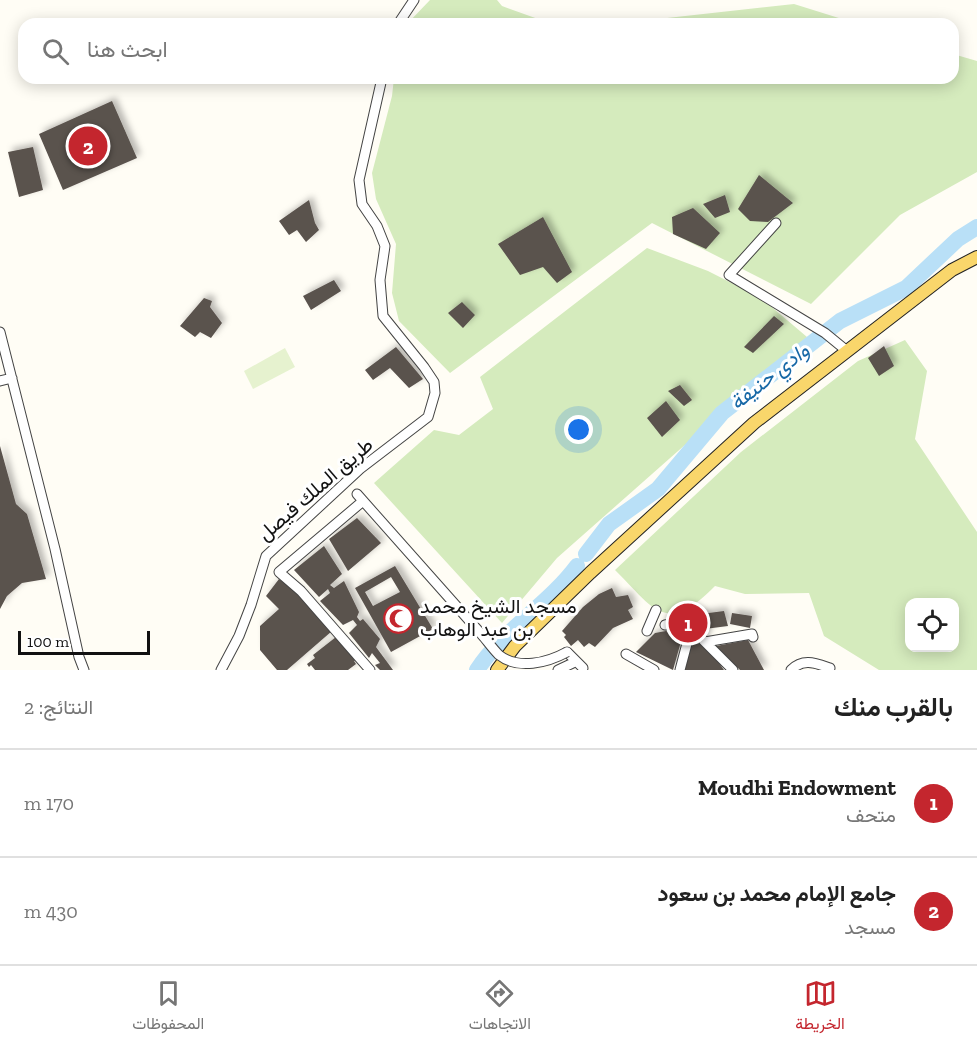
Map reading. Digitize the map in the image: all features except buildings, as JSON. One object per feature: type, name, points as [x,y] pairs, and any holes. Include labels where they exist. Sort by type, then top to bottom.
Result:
[{"type":"main road","points":[[497,670],[515,646],[754,423],[952,270],[977,257]]},
{"type":"street","points":[[402,18],[414,0]]},
{"type":"street","name":"طريق الملك فيصل","points":[[221,670],[239,636],[266,556],[360,469],[428,417],[435,393],[434,382],[383,316],[380,280],[385,246],[377,226],[362,204],[359,180],[381,84]]},
{"type":"street","points":[[776,223],[729,275],[825,333],[847,351]]},
{"type":"street","points":[[0,332],[84,670]]},
{"type":"street","points":[[0,381],[12,378]]},
{"type":"street","points":[[370,670],[301,591],[279,572],[360,498],[500,657],[514,663],[528,665],[544,662],[567,652],[584,668]]},
{"type":"street","points":[[646,631],[656,610]]},
{"type":"street","points":[[668,621],[689,636],[701,638],[733,670]]},
{"type":"street","points":[[705,642],[752,634],[753,637]]},
{"type":"street","points":[[680,670],[689,636]]},
{"type":"street","points":[[626,654],[654,670]]},
{"type":"street","points":[[76,670],[75,666],[79,657]]},
{"type":"street","points":[[558,670],[575,662]]},
{"type":"street","points":[[791,670],[798,663],[812,662],[830,668]]},
{"type":"green space","points":[[430,0],[497,0],[502,6],[535,18],[413,18]]},
{"type":"green space","points":[[794,4],[839,18],[667,18]]},
{"type":"green space","points":[[959,56],[977,61],[977,172],[900,215],[811,304],[652,223],[450,373],[399,321],[392,293],[396,244],[376,199],[372,173],[393,84],[959,84]]},
{"type":"green space","points":[[647,248],[708,271],[761,298],[807,337],[557,558],[502,623],[374,483],[434,430],[459,435],[493,409],[480,377]]},
{"type":"green space","points":[[905,340],[927,371],[915,439],[977,532],[977,670],[879,670],[824,636],[809,593],[745,594],[715,586],[684,610],[672,613],[662,612],[651,606],[615,570],[741,452],[858,361]]},
{"type":"green space","points":[[285,348],[295,367],[253,389],[244,371]]},
{"type":"waterway","name":"وادي حنيفة","points":[[586,554],[609,524],[658,489],[722,413],[840,321],[906,288],[958,239],[977,227]]},
{"type":"waterway","name":"وادي حنيفة","points":[[477,670],[500,642],[553,593],[577,566]]},
{"type":"place","name":"جامع الإمام محمد بن سعود","points":[[88,146]]},
{"type":"place","name":"مسجد الشيخ محمد بن عبد الوهاب","points":[[399,618]]},
{"type":"place","name":"Moudhi Endowment","points":[[688,623]]}]
